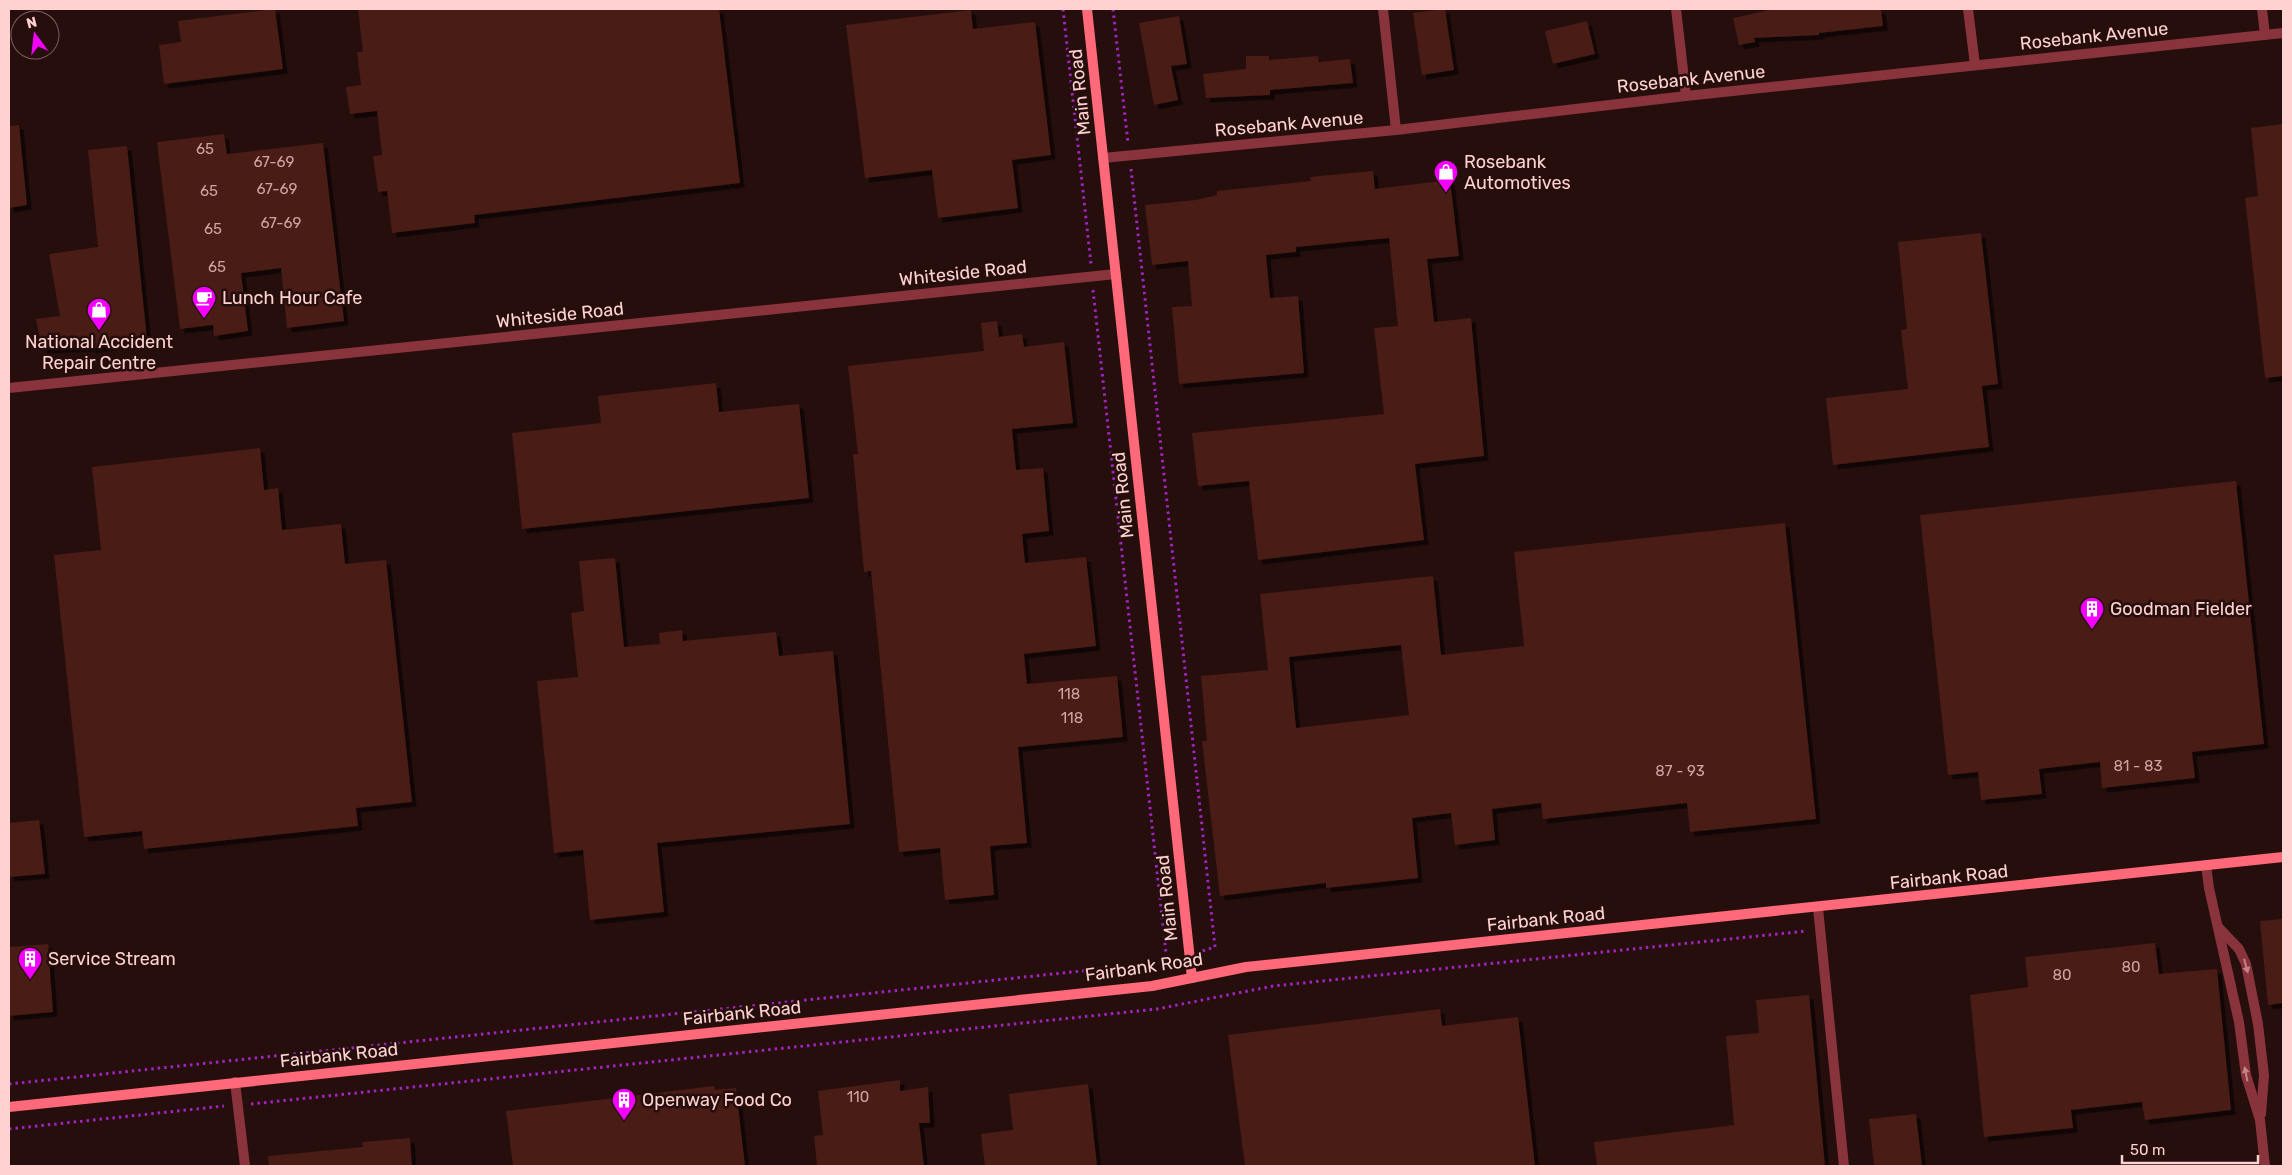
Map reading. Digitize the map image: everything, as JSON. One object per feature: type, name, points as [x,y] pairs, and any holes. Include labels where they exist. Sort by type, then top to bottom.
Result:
[{"type":"main road","name":"Main Road","points":[[1087,9],[1192,978]]},
{"type":"main road","name":"Fairbank Road","points":[[9,1107],[1144,986],[1246,967],[2283,858]]},
{"type":"street","points":[[1383,9],[1396,130]]},
{"type":"street","points":[[1676,9],[1686,96]]},
{"type":"street","points":[[1968,9],[1974,65]]},
{"type":"street","points":[[2262,9],[2265,35]]},
{"type":"street","name":"Rosebank Avenue","points":[[1103,158],[1396,130],[1686,96],[2283,33]]},
{"type":"street","name":"Whiteside Road","points":[[9,388],[1116,274]]},
{"type":"street","points":[[2206,865],[2239,1022],[2246,1075],[2260,1120],[2265,1166]]},
{"type":"street","points":[[1818,908],[1844,1166]]},
{"type":"street","points":[[2218,927],[2239,949],[2246,964],[2258,1024],[2264,1075],[2260,1120]]},
{"type":"street","points":[[236,1082],[245,1166]]},
{"type":"path","points":[[1063,9],[1167,962]]},
{"type":"path","points":[[9,1084],[1167,962],[1215,947],[1113,9]]},
{"type":"path","points":[[9,1129],[1157,1009],[1273,986],[1820,929]]},
{"type":"building","points":[[275,9],[283,69],[164,84],[159,45],[181,42],[178,21]]},
{"type":"building","points":[[358,9],[719,9],[740,183],[474,215],[475,223],[392,233],[387,191],[378,192],[373,156],[382,155],[377,111],[350,114],[346,87],[361,85],[357,52],[363,52]]},
{"type":"building","points":[[1445,9],[1454,70],[1422,75],[1413,13]]},
{"type":"building","points":[[1774,9],[1881,9],[1883,26],[1819,33],[1819,35],[1754,38],[1755,42],[1739,45],[1733,18]]},
{"type":"building","points":[[971,10],[973,29],[1035,22],[1051,155],[1012,160],[1018,208],[938,218],[932,170],[865,178],[846,25]]},
{"type":"building","points":[[1179,16],[1187,64],[1171,66],[1178,100],[1154,105],[1139,23]]},
{"type":"building","points":[[1587,21],[1595,54],[1553,64],[1545,31]]},
{"type":"building","points":[[1246,56],[1269,56],[1269,60],[1318,56],[1319,62],[1350,59],[1353,83],[1270,90],[1270,95],[1206,98],[1203,74],[1246,69]]},
{"type":"building","points":[[2283,124],[2283,376],[2265,378],[2245,198],[2258,196],[2251,128]]},
{"type":"building","points":[[19,125],[27,205],[9,208],[9,126]]},
{"type":"building","points":[[224,134],[227,154],[323,143],[344,321],[287,328],[281,268],[241,273],[248,331],[214,336],[213,325],[180,329],[157,142]]},
{"type":"building","points":[[127,146],[147,339],[91,349],[91,347],[42,349],[36,319],[60,316],[49,254],[98,247],[88,150]]},
{"type":"building","points":[[1373,171],[1375,189],[1450,180],[1459,256],[1427,259],[1434,322],[1471,318],[1484,456],[1415,464],[1424,540],[1258,560],[1249,481],[1198,486],[1192,433],[1384,414],[1374,328],[1398,326],[1389,238],[1296,247],[1296,252],[1266,255],[1270,298],[1298,296],[1304,373],[1179,384],[1172,307],[1192,306],[1188,261],[1152,265],[1145,205],[1196,200],[1217,195],[1217,191],[1311,181],[1310,177]]},
{"type":"building","points":[[1981,233],[1998,384],[1982,386],[1989,447],[1833,465],[1826,398],[1908,389],[1901,330],[1907,329],[1898,242]]},
{"type":"building","points":[[997,321],[999,337],[1022,334],[1024,347],[1064,342],[1073,423],[1012,429],[1016,470],[1043,468],[1049,531],[1022,534],[1025,563],[1086,557],[1096,646],[1024,654],[1027,684],[1117,676],[1123,737],[1018,747],[1027,843],[990,846],[994,895],[945,900],[940,848],[899,852],[871,571],[864,572],[853,454],[858,454],[848,366],[984,351],[981,323]]},
{"type":"building","points":[[716,383],[719,412],[799,404],[809,498],[522,529],[512,433],[601,423],[598,396]]},
{"type":"building","points":[[260,448],[264,490],[278,488],[282,530],[341,524],[345,564],[386,560],[412,802],[356,808],[358,826],[144,849],[142,831],[84,837],[54,555],[101,550],[92,467]]},
{"type":"building","name":"Goodman Fielder","points":[[2236,481],[2264,744],[2192,752],[2195,778],[2102,788],[2100,762],[2039,769],[2042,794],[1981,800],[1978,772],[1948,775],[1920,515]]},
{"type":"building","points":[[1785,523],[1816,819],[1690,832],[1687,803],[1543,819],[1541,803],[1492,809],[1495,840],[1455,845],[1451,813],[1412,818],[1418,878],[1326,888],[1326,883],[1220,896],[1202,741],[1207,741],[1201,676],[1268,670],[1260,594],[1433,576],[1441,655],[1524,646],[1514,552]],"holes":[[[1401,645],[1409,715],[1296,728],[1289,657]]]},
{"type":"building","points":[[615,558],[624,647],[660,644],[659,633],[682,630],[683,641],[776,632],[779,656],[833,651],[850,824],[657,843],[664,912],[590,920],[583,850],[554,853],[537,681],[578,677],[571,613],[584,611],[579,561]]},
{"type":"building","points":[[39,820],[45,874],[9,877],[9,823]]},
{"type":"building","points":[[2283,919],[2283,1003],[2268,1005],[2260,921]]},
{"type":"building","points":[[2155,943],[2159,974],[2217,969],[2231,1110],[2145,1120],[2142,1102],[2071,1110],[2073,1128],[1984,1137],[1970,995],[2028,987],[2025,957]]},
{"type":"building","name":"Service Stream","points":[[48,944],[53,1012],[9,1016],[9,947]]},
{"type":"building","points":[[1809,995],[1825,1166],[1597,1166],[1594,1142],[1734,1125],[1726,1036],[1759,1033],[1756,1000]]},
{"type":"building","points":[[1440,1009],[1442,1026],[1518,1017],[1535,1166],[1245,1166],[1228,1035]]},
{"type":"building","points":[[900,1080],[900,1091],[928,1087],[930,1123],[919,1123],[924,1166],[817,1166],[814,1136],[823,1135],[818,1091]]},
{"type":"building","points":[[1088,1084],[1097,1166],[985,1166],[981,1134],[1013,1130],[1009,1094]]},
{"type":"building","name":"Openway Food Co","points":[[714,1086],[715,1090],[736,1088],[745,1166],[513,1166],[506,1111]]},
{"type":"building","points":[[1916,1114],[1922,1166],[1874,1166],[1869,1119]]},
{"type":"building","points":[[410,1138],[412,1166],[269,1166],[268,1156],[363,1147],[362,1142]]},
{"type":"place","name":"Rosebank Automotives","points":[[1446,193]]},
{"type":"place","name":"Lunch Hour Cafe","points":[[204,319]]},
{"type":"place","name":"National Accident Repair Centre","points":[[99,331]]},
{"type":"place","name":"Goodman Fielder","points":[[2092,630]]},
{"type":"place","name":"Service Stream","points":[[30,980]]},
{"type":"place","name":"Openway Food Co","points":[[624,1121]]}]
